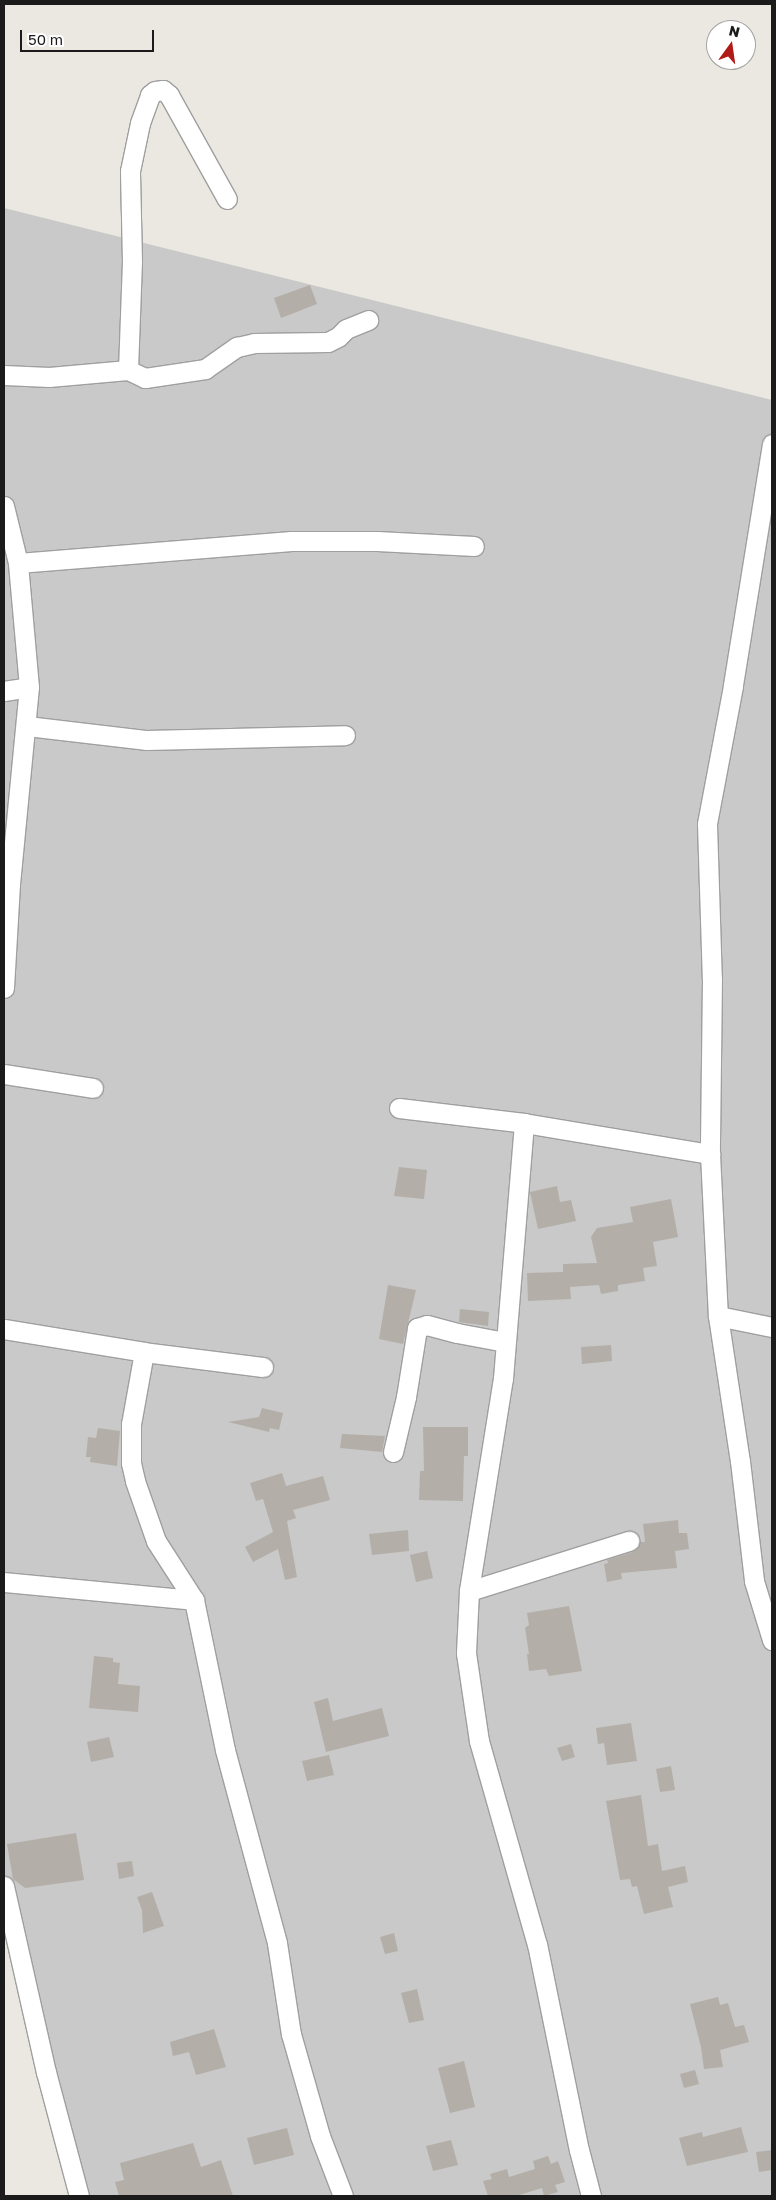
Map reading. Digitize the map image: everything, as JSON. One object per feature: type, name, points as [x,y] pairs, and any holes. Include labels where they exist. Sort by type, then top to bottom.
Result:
[{"type":"street","points":[[128,370],[132,261],[130,171],[140,123],[150,95],[155,91],[163,90],[169,95],[227,199]]},
{"type":"street","points":[[4,375],[49,377],[128,370],[145,378],[205,369],[237,347],[254,343],[328,342],[338,337],[346,329],[368,320]]},
{"type":"street","points":[[772,444],[733,686],[706,824],[712,979],[710,1154],[718,1316],[740,1461],[754,1581],[772,1640]]},
{"type":"street","points":[[4,506],[7,537],[18,563],[29,687],[27,726],[7,883],[4,988]]},
{"type":"street","points":[[18,563],[292,541],[377,541],[474,546]]},
{"type":"street","points":[[4,691],[29,687]]},
{"type":"street","points":[[27,726],[147,740],[345,735]]},
{"type":"street","points":[[4,1074],[93,1088]]},
{"type":"street","points":[[398,1108],[524,1123],[710,1154]]},
{"type":"street","points":[[524,1123],[498,1416],[469,1592],[466,1653],[479,1741],[537,1944],[579,2150],[592,2196]]},
{"type":"street","points":[[718,1316],[772,1327]]},
{"type":"street","points":[[393,1452],[406,1397],[417,1328],[427,1324],[456,1333],[505,1342]]},
{"type":"street","points":[[4,1329],[144,1352],[262,1367]]},
{"type":"street","points":[[144,1352],[133,1407],[130,1463],[156,1541],[194,1600],[224,1750],[277,1943],[291,2034],[320,2136],[343,2196]]},
{"type":"street","points":[[469,1592],[629,1541]]},
{"type":"street","points":[[4,1582],[194,1600]]},
{"type":"street","points":[[4,1886],[46,2072],[79,2196]]},
{"type":"shaded area","points":[[4,208],[772,400],[772,2196],[79,2196],[4,1899]]},
{"type":"building","points":[[310,285],[317,304],[281,318],[274,298]]},
{"type":"building","points":[[399,1167],[427,1170],[424,1199],[394,1196]]},
{"type":"building","points":[[557,1186],[560,1202],[571,1200],[576,1221],[538,1229],[530,1192]]},
{"type":"building","points":[[671,1199],[678,1237],[653,1242],[657,1266],[643,1268],[645,1281],[618,1285],[618,1291],[601,1294],[599,1285],[570,1287],[571,1299],[528,1301],[527,1273],[563,1272],[563,1264],[597,1263],[591,1237],[597,1228],[633,1222],[630,1207]]},
{"type":"building","points":[[388,1285],[416,1290],[403,1344],[379,1339]]},
{"type":"building","points":[[460,1309],[489,1312],[488,1326],[459,1322]]},
{"type":"building","points":[[611,1345],[612,1361],[582,1364],[581,1347]]},
{"type":"building","points":[[262,1408],[283,1413],[279,1430],[270,1428],[269,1432],[228,1422],[259,1417]]},
{"type":"building","points":[[423,1427],[468,1427],[468,1456],[464,1456],[463,1501],[419,1500],[420,1471],[424,1471]]},
{"type":"building","points":[[98,1428],[120,1431],[117,1466],[90,1462],[91,1457],[86,1457],[88,1437],[96,1438]]},
{"type":"building","points":[[342,1434],[385,1436],[382,1452],[340,1448]]},
{"type":"building","points":[[282,1473],[286,1486],[323,1476],[330,1500],[293,1510],[296,1518],[287,1521],[297,1577],[285,1580],[278,1549],[253,1562],[245,1547],[273,1532],[263,1499],[256,1501],[250,1483]]},
{"type":"building","points":[[678,1520],[679,1533],[687,1533],[689,1549],[675,1551],[677,1568],[621,1573],[622,1579],[607,1582],[604,1564],[608,1563],[607,1560],[633,1552],[640,1542],[645,1542],[643,1524]]},
{"type":"building","points":[[408,1530],[409,1551],[372,1555],[369,1534]]},
{"type":"building","points":[[427,1551],[433,1578],[416,1582],[410,1555]]},
{"type":"building","points":[[569,1606],[582,1671],[549,1676],[546,1669],[529,1671],[527,1654],[529,1654],[525,1628],[529,1625],[527,1613]]},
{"type":"building","points":[[94,1656],[113,1658],[113,1662],[120,1663],[118,1684],[140,1686],[138,1712],[89,1708]]},
{"type":"building","points":[[328,1698],[333,1721],[382,1708],[389,1736],[326,1752],[314,1702]]},
{"type":"building","points":[[631,1723],[637,1761],[607,1765],[604,1743],[598,1744],[596,1728]]},
{"type":"building","points":[[109,1737],[114,1757],[91,1762],[87,1742]]},
{"type":"building","points":[[571,1744],[575,1757],[562,1761],[557,1748]]},
{"type":"building","points":[[329,1755],[334,1775],[307,1781],[302,1761]]},
{"type":"building","points":[[671,1766],[675,1790],[660,1792],[656,1769]]},
{"type":"building","points":[[641,1795],[648,1846],[658,1844],[662,1871],[685,1866],[688,1882],[668,1887],[673,1907],[644,1914],[637,1886],[632,1887],[630,1879],[620,1880],[606,1801]]},
{"type":"building","points":[[76,1833],[84,1880],[25,1888],[13,1879],[7,1844]]},
{"type":"building","points":[[132,1861],[134,1876],[119,1879],[117,1863]]},
{"type":"building","points":[[152,1892],[164,1926],[143,1933],[142,1910],[137,1897]]},
{"type":"building","points":[[394,1933],[398,1951],[385,1954],[380,1937]]},
{"type":"building","points":[[417,1989],[424,2020],[409,2023],[401,1993]]},
{"type":"building","points":[[718,1997],[720,2005],[728,2003],[735,2027],[744,2025],[749,2042],[720,2050],[723,2067],[704,2069],[701,2047],[690,2004]]},
{"type":"building","points":[[214,2029],[226,2067],[196,2075],[189,2052],[173,2056],[170,2042]]},
{"type":"building","points":[[464,2061],[475,2107],[450,2113],[438,2068]]},
{"type":"building","points":[[695,2070],[699,2084],[684,2088],[680,2074]]},
{"type":"building","points":[[741,2127],[748,2152],[687,2166],[679,2138],[702,2132],[703,2137]]},
{"type":"building","points":[[287,2128],[294,2155],[254,2165],[247,2138]]},
{"type":"building","points":[[451,2140],[458,2165],[433,2171],[426,2146]]},
{"type":"building","points":[[193,2143],[201,2167],[221,2160],[233,2196],[119,2196],[115,2182],[124,2180],[120,2163]]},
{"type":"building","points":[[772,2150],[772,2170],[759,2172],[756,2152]]},
{"type":"building","points":[[548,2156],[551,2164],[558,2161],[565,2182],[555,2185],[558,2192],[544,2196],[542,2188],[516,2196],[488,2196],[483,2181],[492,2179],[490,2174],[507,2169],[509,2177],[535,2169],[533,2161]]}]
